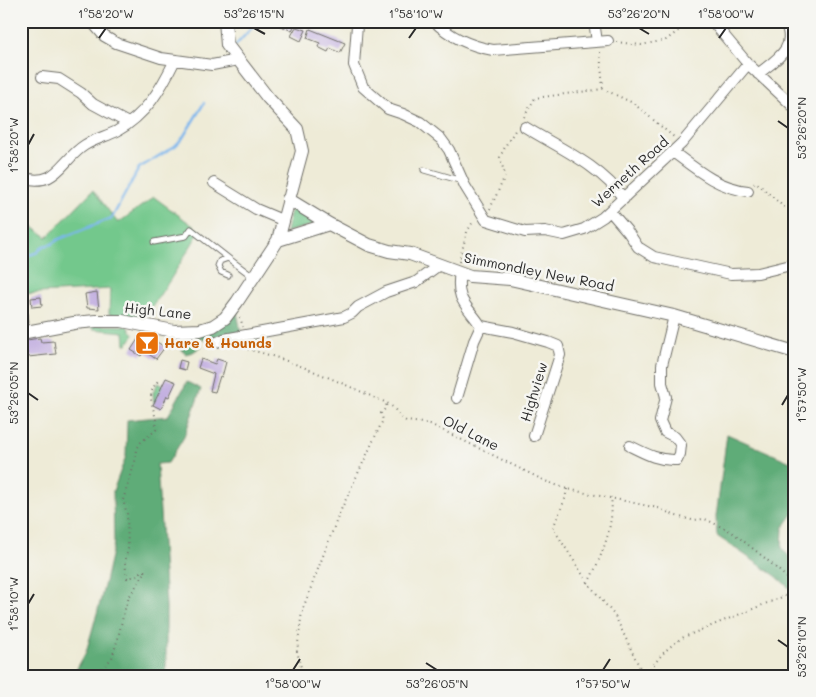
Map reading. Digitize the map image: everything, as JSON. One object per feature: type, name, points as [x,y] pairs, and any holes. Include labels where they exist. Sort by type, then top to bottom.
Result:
[{"type":"street","points":[[91,21],[104,36],[146,55],[212,65],[238,60]]},
{"type":"street","points":[[225,21],[227,45],[268,98],[297,129],[302,151],[278,240],[329,224]]},
{"type":"street","points":[[434,21],[453,37],[466,43],[493,50],[601,42],[595,28]]},
{"type":"street","points":[[712,21],[748,64],[795,108]]},
{"type":"street","points":[[758,74],[786,49],[790,39],[789,30],[784,21]]},
{"type":"street","points":[[357,23],[354,65],[363,87],[388,109],[420,122],[441,138],[449,150],[462,181],[486,220]]},
{"type":"street","points":[[21,176],[30,180],[42,180],[56,172],[84,146],[117,131],[128,123],[152,102],[175,60]]},
{"type":"street","name":"Werneth Road","points":[[486,220],[525,232],[545,231],[564,235],[584,229],[624,199],[682,143],[748,64]]},
{"type":"street","points":[[42,77],[59,80],[93,104],[128,123]]},
{"type":"street","points":[[522,124],[596,171],[610,182],[624,199]]},
{"type":"street","points":[[673,152],[704,176],[736,190],[748,191]]},
{"type":"street","points":[[214,183],[256,209],[282,220]]},
{"type":"street","name":"Simmondley New Road","points":[[288,199],[369,245],[390,252],[410,254],[470,276],[510,279],[674,316],[795,352]]},
{"type":"street","points":[[610,211],[638,247],[654,256],[731,274],[758,273],[795,264]]},
{"type":"street","name":"High Lane","points":[[21,332],[74,322],[96,321],[122,321],[174,331],[200,330],[213,326],[225,318],[278,240]]},
{"type":"street","points":[[216,342],[344,316],[352,313],[358,306],[386,292],[416,282],[438,265]]},
{"type":"street","points":[[457,398],[474,341],[481,326],[464,305],[459,292],[458,272]]},
{"type":"street","points":[[630,446],[652,457],[681,464],[681,445],[675,437],[665,432],[660,420],[666,397],[662,383],[662,365],[674,316]]},
{"type":"street","name":"Highview","points":[[481,326],[513,332],[558,346],[560,355],[534,436]]},
{"type":"street","points":[[642,452],[646,441]]},
{"type":"lane","points":[[424,170],[462,181]]},
{"type":"lane","points":[[154,242],[186,236],[191,229],[252,277]]},
{"type":"lane","points":[[228,258],[220,261],[218,266],[221,272],[228,276]]},
{"type":"path","points":[[603,90],[601,42],[641,45],[666,40],[692,21]]},
{"type":"path","points":[[486,220],[505,176],[500,157],[507,143],[522,124],[535,98],[603,90],[633,103],[682,143]]},
{"type":"path","points":[[748,191],[756,182],[785,208],[795,209]]},
{"type":"path","points":[[458,272],[467,232],[479,211]]},
{"type":"path","points":[[237,302],[245,336]]},
{"type":"path","name":"Old Lane","points":[[234,346],[267,354],[289,362],[387,403],[406,421],[430,424],[545,481],[567,488],[658,508],[676,516],[692,520],[705,518],[732,532],[795,585]]},
{"type":"path","points":[[95,676],[112,658],[129,597],[146,571],[141,571],[137,576],[127,578],[125,562],[128,549],[128,514],[123,500],[135,462],[136,449],[156,430],[156,419],[152,408],[151,395],[158,381]]},
{"type":"path","points":[[303,676],[296,651],[302,612],[339,514],[383,420],[381,413],[387,403]]},
{"type":"path","points":[[567,488],[554,528],[588,583],[615,616],[631,645],[642,672],[654,676]]},
{"type":"path","points":[[588,583],[606,540],[613,510],[611,497]]},
{"type":"path","points":[[648,674],[658,658],[672,644],[684,637],[787,595],[795,589]]},
{"type":"green space","points":[[93,190],[118,223],[154,197],[200,231],[144,318],[109,314],[110,289],[21,294],[21,225],[25,222],[47,237]]},
{"type":"green space","points":[[291,210],[296,210],[314,222],[313,225],[286,232]]},
{"type":"green space","points":[[236,308],[241,332],[212,337],[207,341],[192,335]]},
{"type":"green space","points":[[93,325],[128,326],[134,335],[125,344],[124,332],[93,329]]},
{"type":"green space","points":[[257,336],[258,349],[225,342]]},
{"type":"green space","points":[[180,340],[202,346],[193,352],[185,354],[181,348]]},
{"type":"green space","points":[[187,382],[201,389],[184,437],[168,463],[157,464],[166,606],[166,676],[73,676],[86,652],[114,543],[113,491],[126,456],[127,420],[168,416]]},
{"type":"green space","points":[[158,383],[163,385],[154,404],[153,392]]},
{"type":"green space","points":[[727,434],[795,464],[795,511],[783,528],[782,548],[795,564],[795,593],[776,576],[717,536],[716,517]]},
{"type":"building","points":[[270,21],[296,21],[292,31]]},
{"type":"building","points":[[296,27],[306,30],[301,41],[291,36]]},
{"type":"building","points":[[310,29],[345,43],[340,53],[330,48],[328,52],[318,47],[320,43],[307,38]]},
{"type":"building","points":[[97,292],[99,309],[87,308],[85,294]]},
{"type":"building","points":[[41,297],[42,306],[32,307],[31,298]]},
{"type":"building","points":[[21,313],[28,313],[29,323],[21,325]]},
{"type":"building","name":"Hare & Hounds","points":[[142,333],[165,347],[156,359],[144,351],[141,356],[131,350]]},
{"type":"building","points":[[40,338],[41,342],[54,341],[56,354],[28,357],[24,341],[21,341]]},
{"type":"building","points":[[201,359],[215,364],[217,359],[226,362],[215,392],[210,391],[214,374],[198,368]]},
{"type":"building","points":[[180,360],[187,362],[185,370],[178,368]]},
{"type":"building","points":[[166,378],[176,382],[161,409],[153,405]]},
{"type":"waterway","points":[[236,45],[258,21]]},
{"type":"waterway","points":[[21,258],[38,252],[43,246],[52,244],[59,239],[112,218],[139,168],[175,146],[182,139],[204,103]]},
{"type":"place","name":"Hare & Hounds","points":[[147,343]]}]
